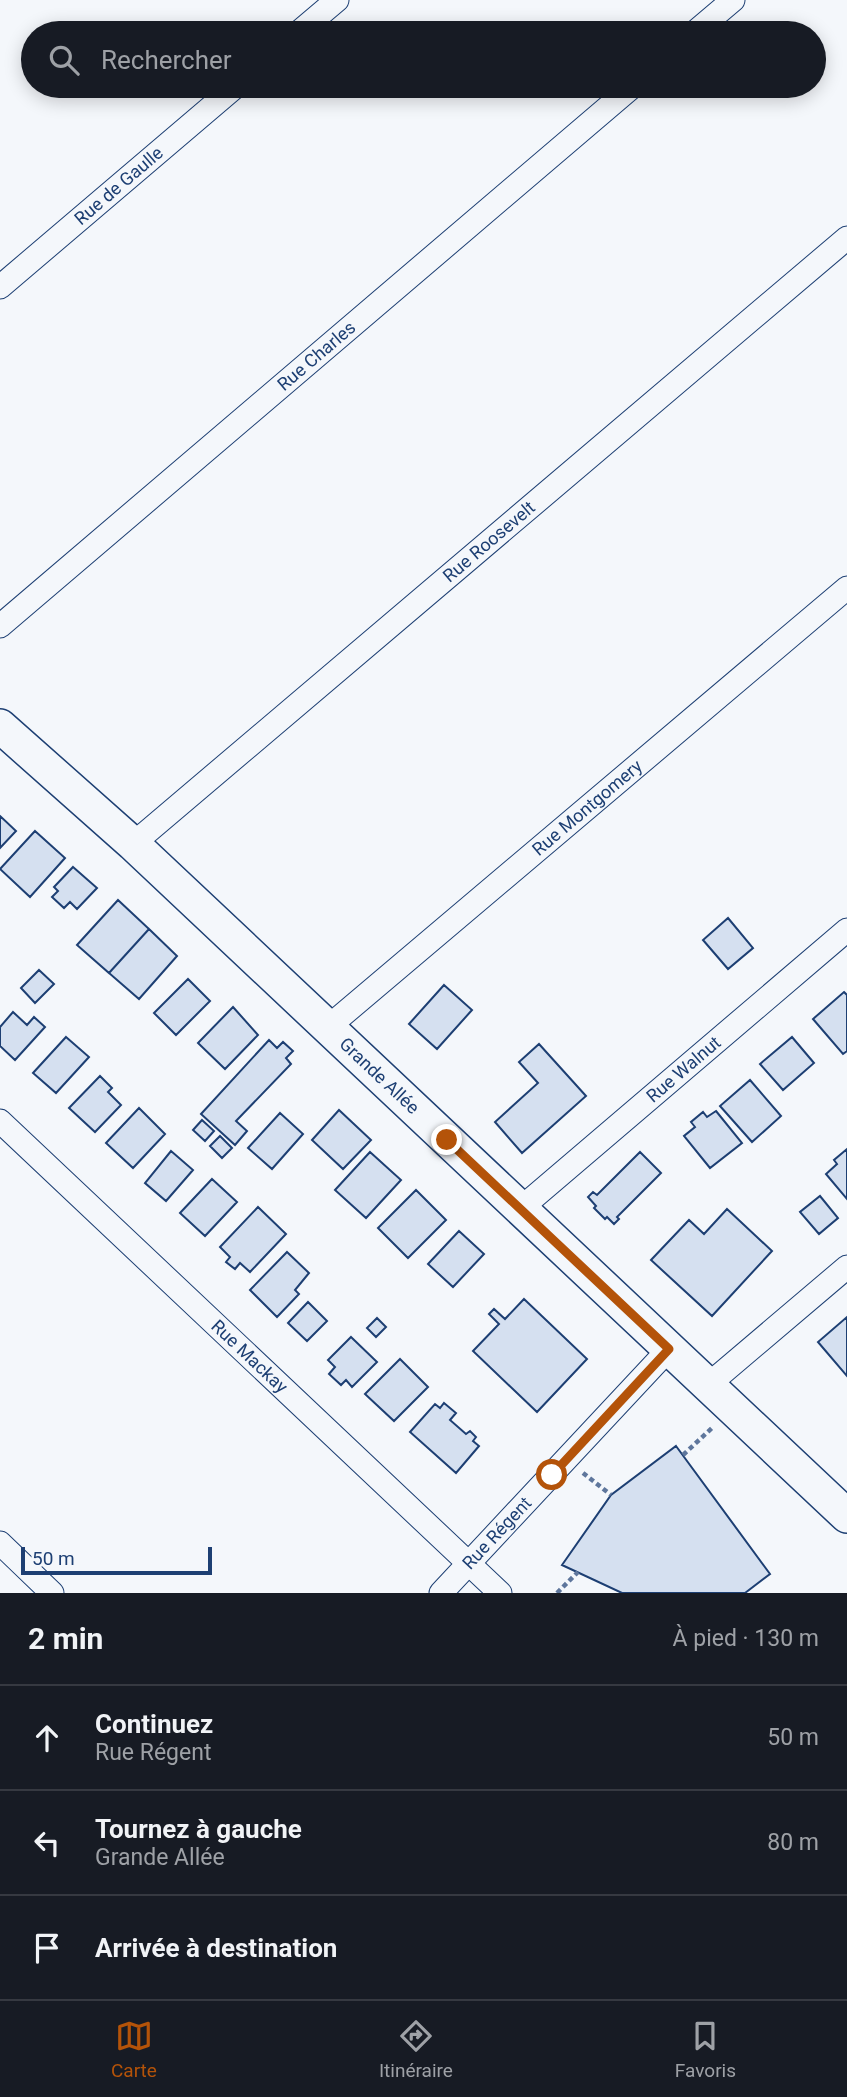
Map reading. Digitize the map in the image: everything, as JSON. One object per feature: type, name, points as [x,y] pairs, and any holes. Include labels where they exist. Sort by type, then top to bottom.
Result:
[{"type":"main road","name":"Grande Allée","points":[[0,726],[133,845],[847,1516]]},
{"type":"street","points":[[312,21],[337,0]]},
{"type":"street","points":[[708,21],[733,0]]},
{"type":"street","name":"Rue de Gaulle","points":[[0,287],[222,98]]},
{"type":"street","name":"Rue Charles","points":[[0,626],[619,98]]},
{"type":"street","name":"Rue Roosevelt","points":[[133,845],[847,238]]},
{"type":"street","name":"Rue Montgomery","points":[[327,1028],[847,588]]},
{"type":"street","name":"Rue Walnut","points":[[520,1209],[847,930]]},
{"type":"street","name":"Rue Mackay","points":[[0,1121],[500,1593]]},
{"type":"street","points":[[708,1385],[847,1267]]},
{"type":"street","name":"Rue Régent","points":[[441,1593],[669,1349]]},
{"type":"street","points":[[0,1543],[52,1593]]},
{"type":"path","points":[[683,1455],[712,1427]]},
{"type":"path","points":[[566,1460],[611,1495]]},
{"type":"path","points":[[557,1593],[578,1572]]},
{"type":"building","points":[[0,816],[16,831],[0,848]]},
{"type":"building","points":[[35,831],[65,858],[30,897],[0,869]]},
{"type":"building","points":[[73,867],[97,888],[77,909],[70,902],[64,908],[52,897],[58,891],[54,887]]},
{"type":"building","points":[[118,900],[149,929],[109,973],[77,945]]},
{"type":"building","points":[[728,918],[753,948],[728,969],[703,940]]},
{"type":"building","points":[[149,929],[177,956],[139,999],[109,973]]},
{"type":"building","points":[[39,970],[54,984],[35,1003],[21,988]]},
{"type":"building","points":[[188,979],[210,1001],[176,1035],[154,1013]]},
{"type":"building","points":[[444,985],[472,1010],[437,1049],[409,1024]]},
{"type":"building","points":[[844,992],[847,995],[847,1051],[843,1054],[813,1019]]},
{"type":"building","points":[[233,1007],[258,1035],[225,1069],[198,1043]]},
{"type":"building","points":[[13,1012],[27,1025],[34,1017],[45,1027],[15,1060],[0,1046],[0,1027]]},
{"type":"building","points":[[66,1037],[89,1057],[56,1093],[33,1073]]},
{"type":"building","points":[[792,1037],[814,1063],[783,1090],[760,1064]]},
{"type":"building","points":[[269,1040],[277,1048],[283,1042],[293,1051],[286,1058],[291,1064],[236,1121],[247,1131],[235,1145],[201,1114]]},
{"type":"building","points":[[539,1044],[586,1096],[522,1153],[495,1122],[538,1083],[519,1062]]},
{"type":"building","points":[[100,1076],[112,1088],[108,1092],[121,1105],[95,1132],[69,1108]]},
{"type":"building","points":[[750,1080],[781,1116],[752,1142],[720,1106]]},
{"type":"building","points":[[139,1108],[165,1134],[133,1168],[106,1143]]},
{"type":"building","points":[[339,1110],[371,1140],[343,1169],[312,1140]]},
{"type":"building","points":[[716,1111],[742,1143],[710,1168],[684,1136],[695,1127],[691,1122],[703,1112],[707,1117]]},
{"type":"building","points":[[280,1113],[303,1134],[272,1169],[248,1148]]},
{"type":"building","points":[[202,1120],[214,1131],[205,1141],[193,1130]]},
{"type":"building","points":[[220,1136],[232,1148],[222,1158],[210,1146]]},
{"type":"building","points":[[847,1149],[847,1199],[826,1174],[837,1164],[834,1160]]},
{"type":"building","points":[[171,1151],[193,1170],[166,1201],[145,1183]]},
{"type":"building","points":[[370,1152],[401,1180],[366,1218],[335,1190]]},
{"type":"building","points":[[640,1152],[661,1173],[617,1217],[619,1219],[614,1224],[594,1208],[596,1206],[588,1197],[593,1192],[597,1195]]},
{"type":"building","points":[[212,1179],[237,1202],[205,1236],[180,1213]]},
{"type":"building","points":[[416,1190],[446,1220],[408,1258],[378,1228]]},
{"type":"building","points":[[820,1196],[838,1218],[819,1234],[800,1212]]},
{"type":"building","points":[[258,1207],[286,1234],[250,1272],[240,1263],[235,1269],[226,1262],[230,1257],[220,1247]]},
{"type":"building","points":[[727,1209],[772,1251],[712,1316],[651,1260],[689,1220],[704,1234]]},
{"type":"building","points":[[459,1231],[484,1254],[453,1287],[428,1264]]},
{"type":"building","points":[[287,1252],[309,1273],[295,1290],[299,1294],[277,1317],[250,1290]]},
{"type":"building","points":[[524,1299],[587,1359],[537,1412],[473,1351],[499,1324],[489,1314],[494,1309],[505,1319]]},
{"type":"building","points":[[308,1302],[327,1321],[307,1341],[288,1323]]},
{"type":"building","points":[[847,1317],[847,1376],[818,1342]]},
{"type":"building","points":[[377,1318],[386,1327],[376,1337],[367,1328]]},
{"type":"building","points":[[351,1337],[377,1362],[352,1387],[346,1380],[341,1385],[329,1374],[335,1367],[328,1360]]},
{"type":"building","points":[[400,1359],[428,1387],[394,1421],[365,1394]]},
{"type":"building","points":[[444,1403],[456,1413],[450,1420],[466,1434],[470,1431],[476,1437],[473,1441],[479,1446],[456,1473],[410,1432],[435,1404],[440,1408]]},
{"type":"building","points":[[676,1446],[770,1574],[745,1593],[622,1593],[562,1565],[611,1495]]},
{"type":"route","points":[[447,1140],[669,1349],[552,1475]]}]
